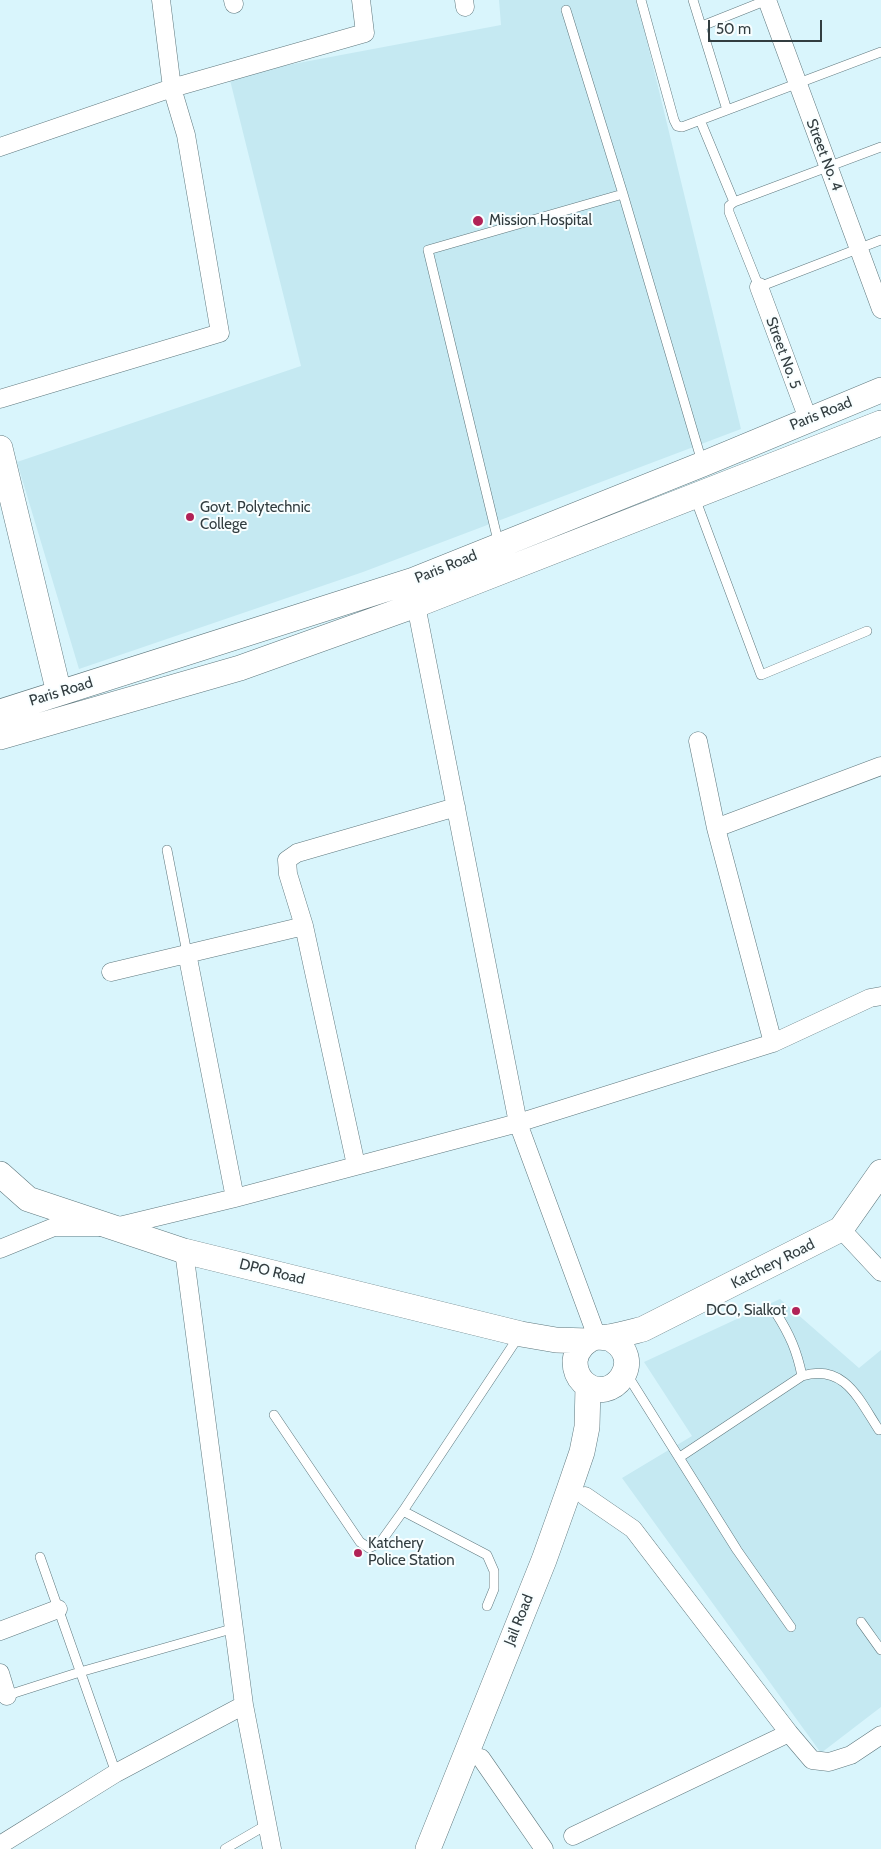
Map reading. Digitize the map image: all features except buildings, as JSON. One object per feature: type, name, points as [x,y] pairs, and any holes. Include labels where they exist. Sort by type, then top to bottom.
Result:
[{"type":"main road","name":"Paris Road","points":[[0,712],[233,639],[414,593],[499,545],[703,464],[881,390]]},
{"type":"main road","name":"Paris Road","points":[[0,738],[240,668],[414,593],[694,496],[881,423]]},
{"type":"main road","points":[[0,448],[58,693]]},
{"type":"main road","points":[[233,639],[240,668]]},
{"type":"main road","name":"Katchery Road","points":[[604,1341],[643,1329],[841,1230],[881,1172]]},
{"type":"main road","name":"DPO Road","points":[[0,1174],[28,1199],[115,1226],[184,1251],[521,1334],[556,1340],[604,1341]]},
{"type":"main road","points":[[556,1340],[575,1362],[577,1373],[598,1387],[615,1386],[626,1373],[626,1356],[604,1341],[581,1347],[575,1362]]},
{"type":"main road","name":"Jail Road","points":[[428,1849],[476,1750],[585,1496],[594,1456],[598,1387]]},
{"type":"main road","name":"Jail Road","points":[[476,1750],[582,1452],[598,1387]]},
{"type":"main road","points":[[445,1849],[476,1750]]},
{"type":"street","points":[[0,399],[220,333],[186,135],[172,88],[160,0]]},
{"type":"street","points":[[0,147],[172,88],[365,33],[361,0]]},
{"type":"street","name":"Street No. 4","points":[[767,0],[881,309]]},
{"type":"street","name":"Street No. 5","points":[[759,288],[808,420]]},
{"type":"street","points":[[414,593],[518,1122],[604,1341]]},
{"type":"street","points":[[698,741],[716,828],[773,1043]]},
{"type":"street","points":[[716,828],[881,766]]},
{"type":"street","points":[[356,1165],[304,926],[288,874],[287,860],[291,856],[456,807]]},
{"type":"street","points":[[111,972],[304,926]]},
{"type":"street","points":[[187,953],[235,1198]]},
{"type":"street","points":[[0,1249],[54,1227],[115,1226],[235,1198],[518,1122],[773,1043],[870,998],[881,996]]},
{"type":"street","points":[[841,1230],[881,1272]]},
{"type":"street","points":[[184,1251],[244,1704],[272,1849]]},
{"type":"street","points":[[585,1496],[633,1529],[789,1733],[812,1760],[829,1762],[851,1755],[881,1735]]},
{"type":"street","points":[[0,1631],[58,1609]]},
{"type":"street","points":[[0,1673],[3,1697]]},
{"type":"street","points":[[0,1845],[116,1773],[244,1704]]},
{"type":"street","points":[[573,1836],[789,1733]]},
{"type":"street","points":[[476,1750],[544,1849]]},
{"type":"lane","points":[[641,0],[677,126],[682,127],[881,52]]},
{"type":"lane","points":[[693,0],[727,110]]},
{"type":"lane","points":[[702,26],[767,0]]},
{"type":"lane","points":[[566,10],[703,464]]},
{"type":"lane","points":[[700,120],[734,202]]},
{"type":"lane","points":[[881,147],[734,202],[729,206],[729,212],[759,288],[881,240]]},
{"type":"lane","points":[[499,545],[428,250],[623,194]]},
{"type":"lane","points":[[694,496],[761,675],[867,631]]},
{"type":"lane","points":[[167,850],[187,953]]},
{"type":"lane","points":[[776,1313],[796,1348],[802,1376]]},
{"type":"lane","points":[[274,1415],[360,1542],[369,1548],[380,1543],[403,1511],[521,1334]]},
{"type":"lane","points":[[680,1457],[802,1376],[816,1372],[830,1374],[842,1380],[852,1389],[878,1430]]},
{"type":"lane","points":[[626,1373],[737,1550],[791,1627]]},
{"type":"lane","points":[[403,1511],[487,1555],[494,1572],[494,1589],[488,1606]]},
{"type":"lane","points":[[40,1557],[116,1773]]},
{"type":"lane","points":[[861,1622],[881,1650]]},
{"type":"lane","points":[[3,1697],[80,1672],[235,1628]]},
{"type":"lane","points":[[225,1849],[268,1824]]},
{"type":"shaded area","name":"Mission Hospital","points":[[499,0],[637,0],[741,429],[363,572],[79,669],[17,462],[301,366],[229,76],[501,25]]},
{"type":"shaded area","points":[[780,1299],[859,1368],[881,1350],[881,1707],[821,1753],[622,1478],[692,1436],[644,1362]]},
{"type":"place","name":"Mission Hospital","points":[[478,221]]},
{"type":"place","name":"Govt. Polytechnic College","points":[[190,517]]},
{"type":"place","name":"DCO, Sialkot","points":[[796,1311]]},
{"type":"place","name":"Katchery Police Station","points":[[358,1553]]}]
